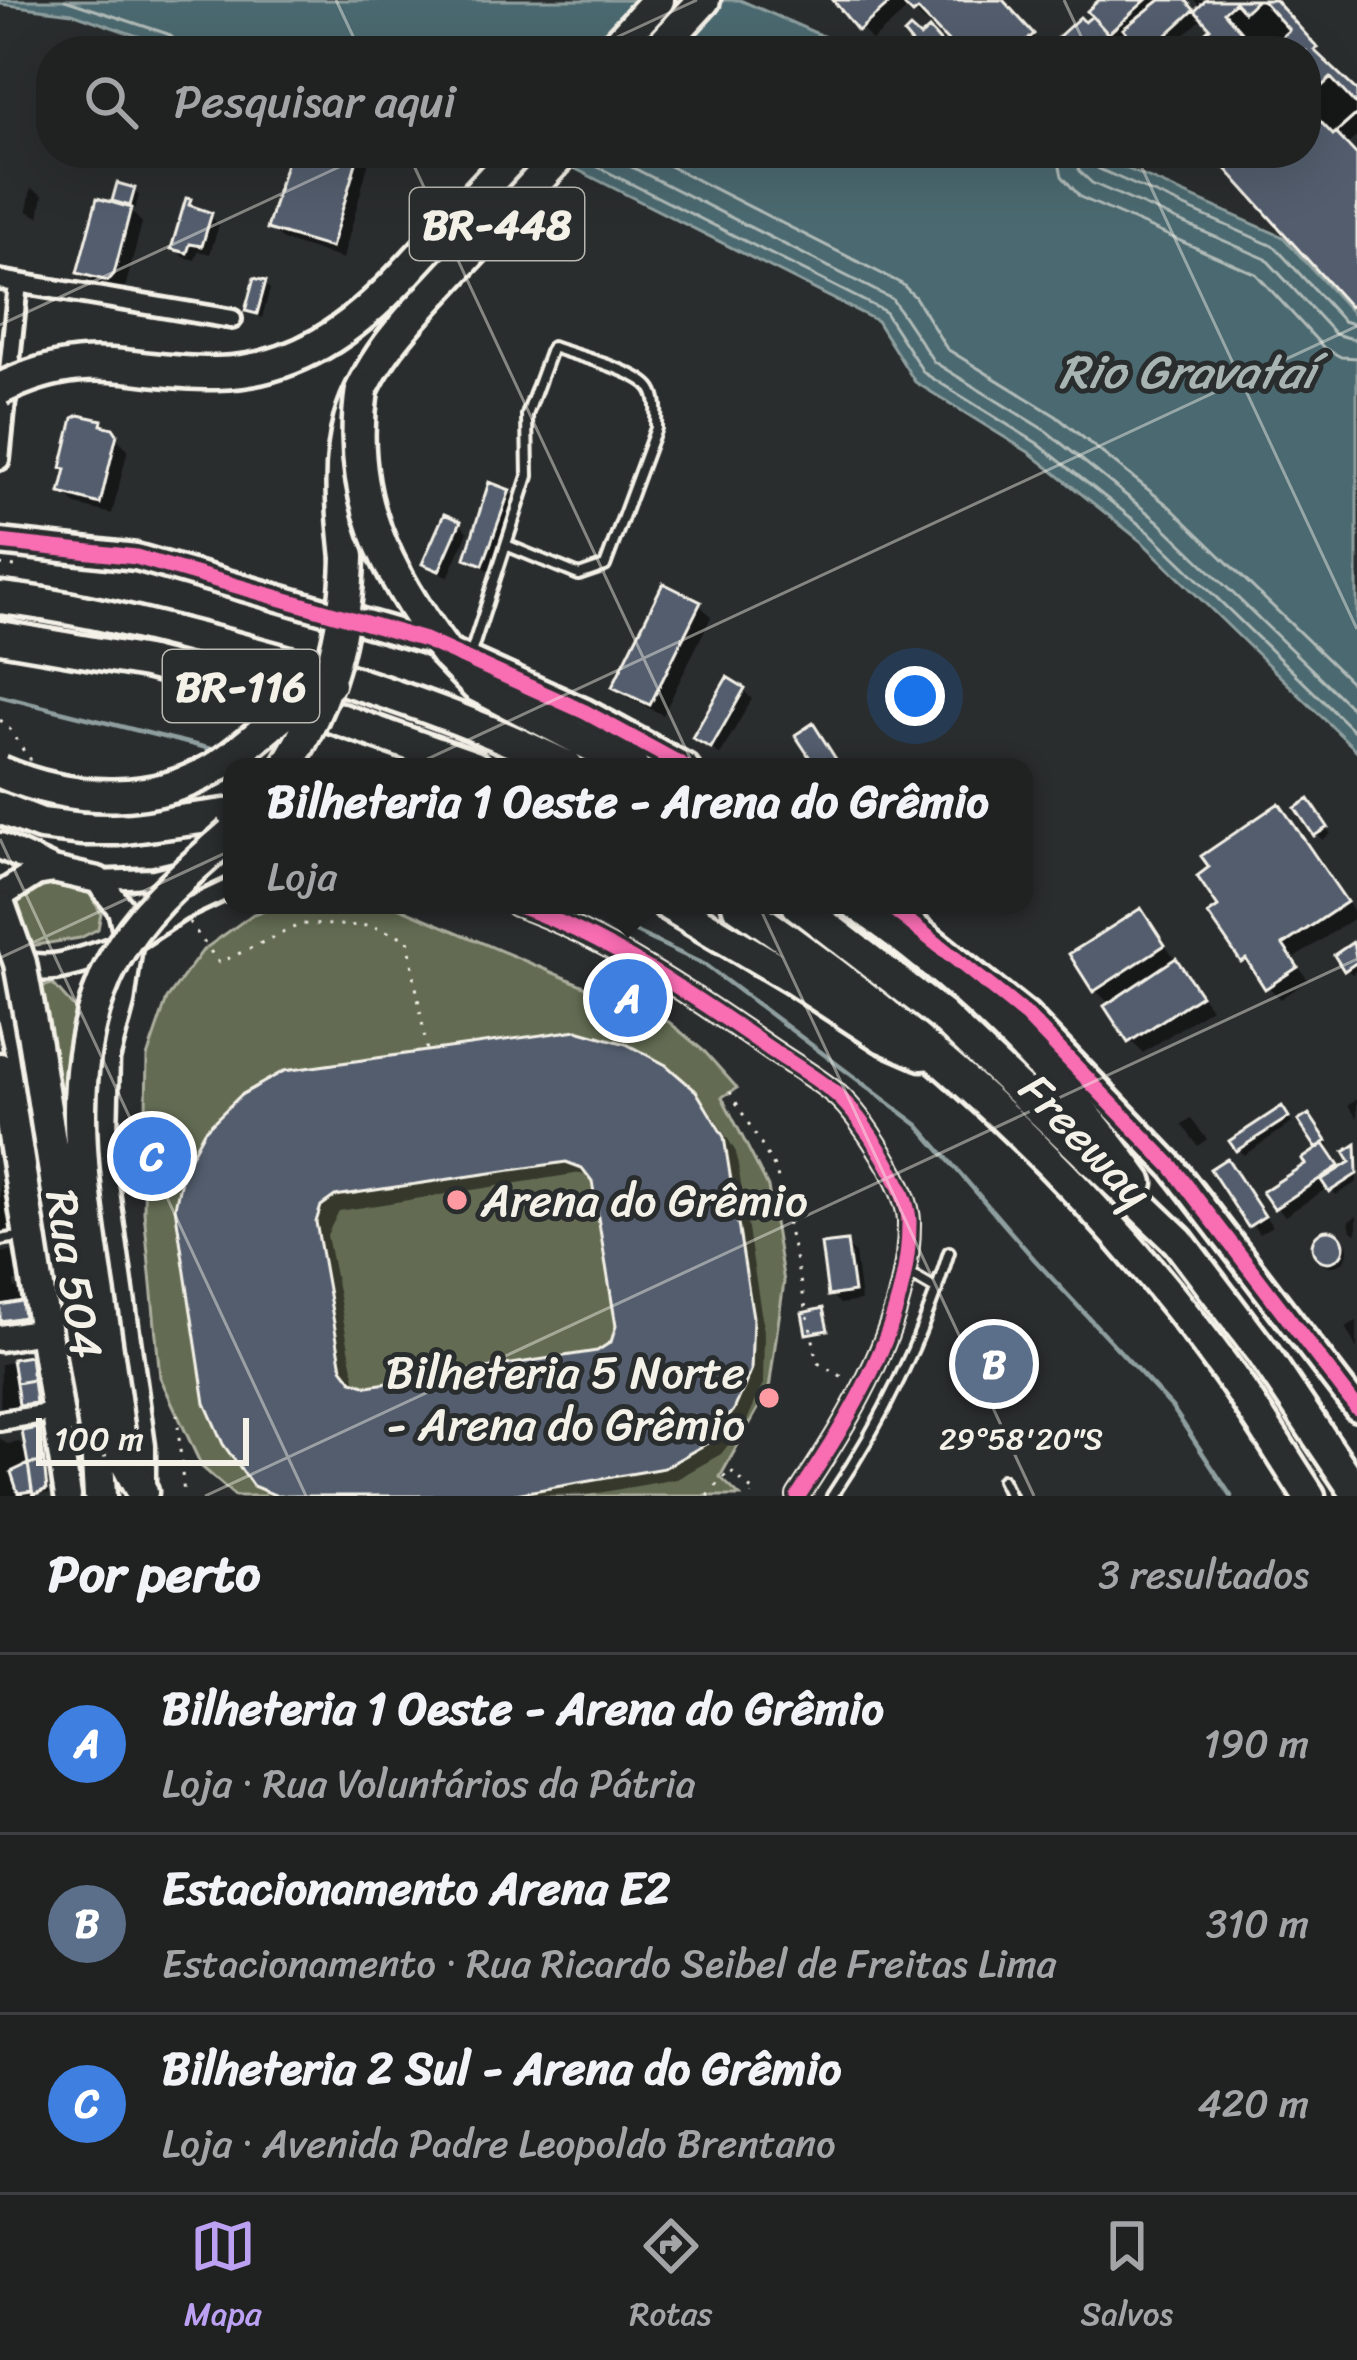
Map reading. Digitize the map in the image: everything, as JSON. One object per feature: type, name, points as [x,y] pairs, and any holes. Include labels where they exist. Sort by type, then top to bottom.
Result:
[{"type":"highway","points":[[625,36],[658,0]]},
{"type":"highway","points":[[671,36],[704,0]]},
{"type":"highway","name":"BR-448","points":[[0,389],[63,365],[215,373],[268,365],[318,347],[373,308],[502,168]]},
{"type":"highway","name":"BR-448","points":[[362,389],[387,346],[549,168]]},
{"type":"highway","points":[[291,758],[328,684],[347,602],[341,488],[346,444],[362,389]]},
{"type":"highway","points":[[362,389],[357,443],[363,495],[376,539],[416,613],[477,686],[616,758]]},
{"type":"highway","name":"BR-116","points":[[0,598],[54,604],[266,655],[441,714],[546,758]]},
{"type":"highway","name":"BR-116","points":[[0,638],[146,662],[256,690],[448,758]]},
{"type":"highway","points":[[228,758],[285,711],[328,684]]},
{"type":"highway","points":[[0,772],[67,794],[100,798],[148,792],[223,762]]},
{"type":"highway","points":[[0,808],[41,824],[82,829],[223,815]]},
{"type":"highway","points":[[99,1487],[110,1449],[79,1156],[82,1076],[92,1015],[111,964],[131,932],[158,900],[223,841]]},
{"type":"highway","points":[[0,907],[20,963],[110,1449],[144,1495]]},
{"type":"highway","points":[[684,914],[883,1037],[950,1067]]},
{"type":"highway","name":"Freeway","points":[[750,914],[909,1029],[1034,1146],[1168,1294],[1226,1368],[1309,1496]]},
{"type":"highway","name":"Freeway","points":[[810,914],[942,1016],[1178,1241],[1262,1352],[1357,1493]]},
{"type":"highway","points":[[892,918],[1024,1046],[1100,1132],[1178,1241]]},
{"type":"main road","points":[[0,542],[136,557],[425,640],[585,712],[669,758]]},
{"type":"main road","points":[[0,846],[53,869],[98,880],[121,910],[129,945],[122,1004],[106,1059],[104,1170],[142,1446],[144,1495],[99,1487],[83,1446],[26,1085],[0,973]]},
{"type":"main road","points":[[0,896],[36,873],[53,869]]},
{"type":"main road","points":[[892,918],[1027,1016],[1172,1167],[1357,1408]]},
{"type":"main road","points":[[0,949],[14,962],[63,966],[129,945]]},
{"type":"main road","points":[[63,966],[122,1004]]},
{"type":"main road","name":"Rua 504","points":[[0,1066],[68,1496]]},
{"type":"main road","points":[[0,1338],[42,1331],[69,1362]]},
{"type":"street","points":[[0,460],[9,282],[232,320]]},
{"type":"street","points":[[98,880],[154,878],[223,860]]},
{"type":"street","points":[[129,945],[223,890]]},
{"type":"street","points":[[542,914],[687,991],[839,1097],[890,1167],[909,1216],[897,1315],[844,1425],[798,1496]]},
{"type":"street","points":[[0,1421],[55,1412]]},
{"type":"lane","points":[[469,660],[528,476],[527,415],[552,347],[637,378],[651,388],[656,428],[605,566],[579,575],[506,545]]},
{"type":"lane","points":[[0,1240],[27,1236]]},
{"type":"lane","points":[[832,1496],[892,1398],[949,1252]]},
{"type":"lane","points":[[904,1271],[938,1290]]},
{"type":"lane","points":[[1002,1480],[1010,1496]]},
{"type":"path","points":[[0,565],[15,567]]},
{"type":"path","points":[[181,911],[219,963],[301,924],[370,926],[408,939],[428,1051]]},
{"type":"path","points":[[730,1092],[776,1170],[818,1363],[861,1388]]},
{"type":"path","points":[[177,1414],[184,1496]]},
{"type":"path","points":[[708,1496],[730,1470],[755,1493],[752,1496]]},
{"type":"green space","points":[[48,884],[89,893],[101,913],[98,929],[80,938],[30,946],[17,902]]},
{"type":"green space","name":"Arena do Grêmio","points":[[253,914],[414,914],[669,1022],[705,1052],[737,1088],[722,1097],[768,1187],[784,1282],[769,1389],[720,1477],[740,1496],[235,1496],[202,1467],[160,1377],[144,1212],[147,1057],[167,999],[203,950]]},
{"type":"green space","points":[[53,984],[85,1020],[79,1121],[61,1125],[31,989]]},
{"type":"water","points":[[0,0],[740,0],[823,36],[137,36],[72,13],[0,4]]},
{"type":"water","name":"Rio Gravataí","points":[[574,168],[1125,168],[1283,237],[1357,318],[1357,751],[1142,542],[1030,453],[915,382],[877,321]]},
{"type":"building","points":[[833,0],[893,0],[858,31]]},
{"type":"building","points":[[911,0],[1003,0],[1034,34],[943,36],[918,10],[913,14],[905,6]]},
{"type":"building","points":[[1099,0],[1146,0],[1108,34],[1087,11]]},
{"type":"building","points":[[1160,0],[1186,0],[1194,10],[1165,36],[1129,36],[1123,29]]},
{"type":"building","points":[[1206,0],[1275,0],[1307,36],[1201,36],[1210,28],[1195,11]]},
{"type":"building","points":[[1262,0],[1289,30],[1282,36],[1245,36],[1224,12],[1235,2],[1244,12]]},
{"type":"building","points":[[1092,16],[1110,36],[1059,36],[1080,17],[1085,22]]},
{"type":"building","points":[[1321,57],[1357,91],[1357,114],[1336,133],[1357,155],[1357,301],[1350,307],[1225,168],[1321,168]]},
{"type":"building","points":[[1331,78],[1357,106],[1357,114],[1333,135],[1321,122],[1321,87]]},
{"type":"building","points":[[285,168],[355,168],[331,248],[267,229]]},
{"type":"building","points":[[117,183],[135,188],[130,206],[112,201]]},
{"type":"building","points":[[97,198],[131,208],[114,274],[108,281],[77,273]]},
{"type":"building","points":[[186,198],[191,199],[189,205],[212,213],[202,246],[190,244],[187,253],[171,249]]},
{"type":"building","points":[[254,278],[266,281],[257,314],[245,311]]},
{"type":"building","points":[[73,418],[102,420],[101,425],[117,434],[100,504],[60,493]]},
{"type":"building","points":[[489,482],[510,490],[483,565],[465,558]]},
{"type":"building","points":[[444,514],[461,521],[439,571],[422,564]]},
{"type":"building","points":[[663,583],[701,602],[650,705],[612,687]]},
{"type":"building","points":[[727,677],[745,688],[711,748],[692,738]]},
{"type":"building","points":[[813,723],[835,758],[810,758],[795,735]]},
{"type":"building","points":[[1309,799],[1328,827],[1314,836],[1295,808]]},
{"type":"building","points":[[1279,803],[1347,902],[1283,945],[1298,967],[1265,989],[1208,914],[1218,907],[1197,876],[1209,867],[1201,856]]},
{"type":"building","points":[[1141,908],[1165,945],[1093,992],[1069,954]]},
{"type":"building","points":[[1353,942],[1357,962],[1344,971],[1334,955]]},
{"type":"building","points":[[1176,958],[1201,995],[1128,1043],[1104,1006]]},
{"type":"building","name":"Arena do Grêmio","points":[[577,1030],[626,1044],[666,1065],[696,1091],[724,1137],[753,1317],[751,1371],[734,1410],[709,1442],[664,1468],[504,1496],[277,1496],[253,1486],[223,1444],[205,1403],[175,1207],[183,1170],[204,1131],[241,1095],[284,1071]],"holes":[[[566,1162],[582,1168],[592,1181],[616,1326],[611,1342],[597,1351],[368,1386],[352,1381],[342,1368],[316,1222],[321,1206],[335,1196]]]},
{"type":"building","points":[[1282,1106],[1289,1117],[1236,1151],[1229,1141]]},
{"type":"building","points":[[1309,1114],[1327,1141],[1316,1148],[1298,1121]]},
{"type":"building","points":[[1324,1144],[1339,1166],[1274,1209],[1262,1192],[1305,1164],[1302,1159]]},
{"type":"building","points":[[1356,1144],[1357,1174],[1329,1192],[1321,1180],[1350,1162],[1344,1152]]},
{"type":"building","points":[[1227,1158],[1265,1216],[1248,1227],[1210,1169]]},
{"type":"building","points":[[1328,1230],[1340,1234],[1344,1246],[1340,1258],[1328,1262],[1316,1258],[1312,1246],[1316,1234]]},
{"type":"building","points":[[847,1241],[854,1292],[828,1296],[821,1244]]},
{"type":"building","points":[[22,1301],[24,1317],[0,1321],[0,1305]]},
{"type":"building","points":[[823,1308],[828,1330],[806,1334],[802,1313]]},
{"type":"building","points":[[30,1356],[33,1380],[16,1383],[12,1359]]},
{"type":"building","points":[[33,1380],[36,1403],[19,1405],[16,1383]]},
{"type":"building","points":[[39,1428],[44,1462],[28,1464],[22,1431]]},
{"type":"building","points":[[44,1462],[47,1489],[33,1495],[28,1464]]},
{"type":"building","points":[[28,1464],[32,1491],[18,1493],[11,1472]]},
{"type":"waterway","points":[[0,696],[215,750]]},
{"type":"waterway","points":[[598,914],[705,965],[918,1125],[1172,1407],[1231,1496]]},
{"type":"cycle path","points":[[0,542],[136,557],[425,640],[585,712],[669,758]]},
{"type":"cycle path","points":[[540,914],[648,968],[837,1095],[859,1119],[901,1190],[909,1221],[907,1258],[889,1331],[857,1400],[798,1496]]},
{"type":"cycle path","points":[[899,914],[1027,1016],[1172,1167],[1357,1408]]},
{"type":"place","name":"Bilheteria 1 Oeste - Arena do Grêmio","points":[[628,998]]},
{"type":"place","name":"Bilheteria 2 Sul - Arena do Grêmio","points":[[152,1156]]},
{"type":"place","name":"Arena do Grêmio","points":[[457,1200]]},
{"type":"place","name":"Estacionamento Arena E2","points":[[994,1364]]},
{"type":"place","name":"Bilheteria 5 Norte - Arena do Grêmio","points":[[769,1398]]}]
